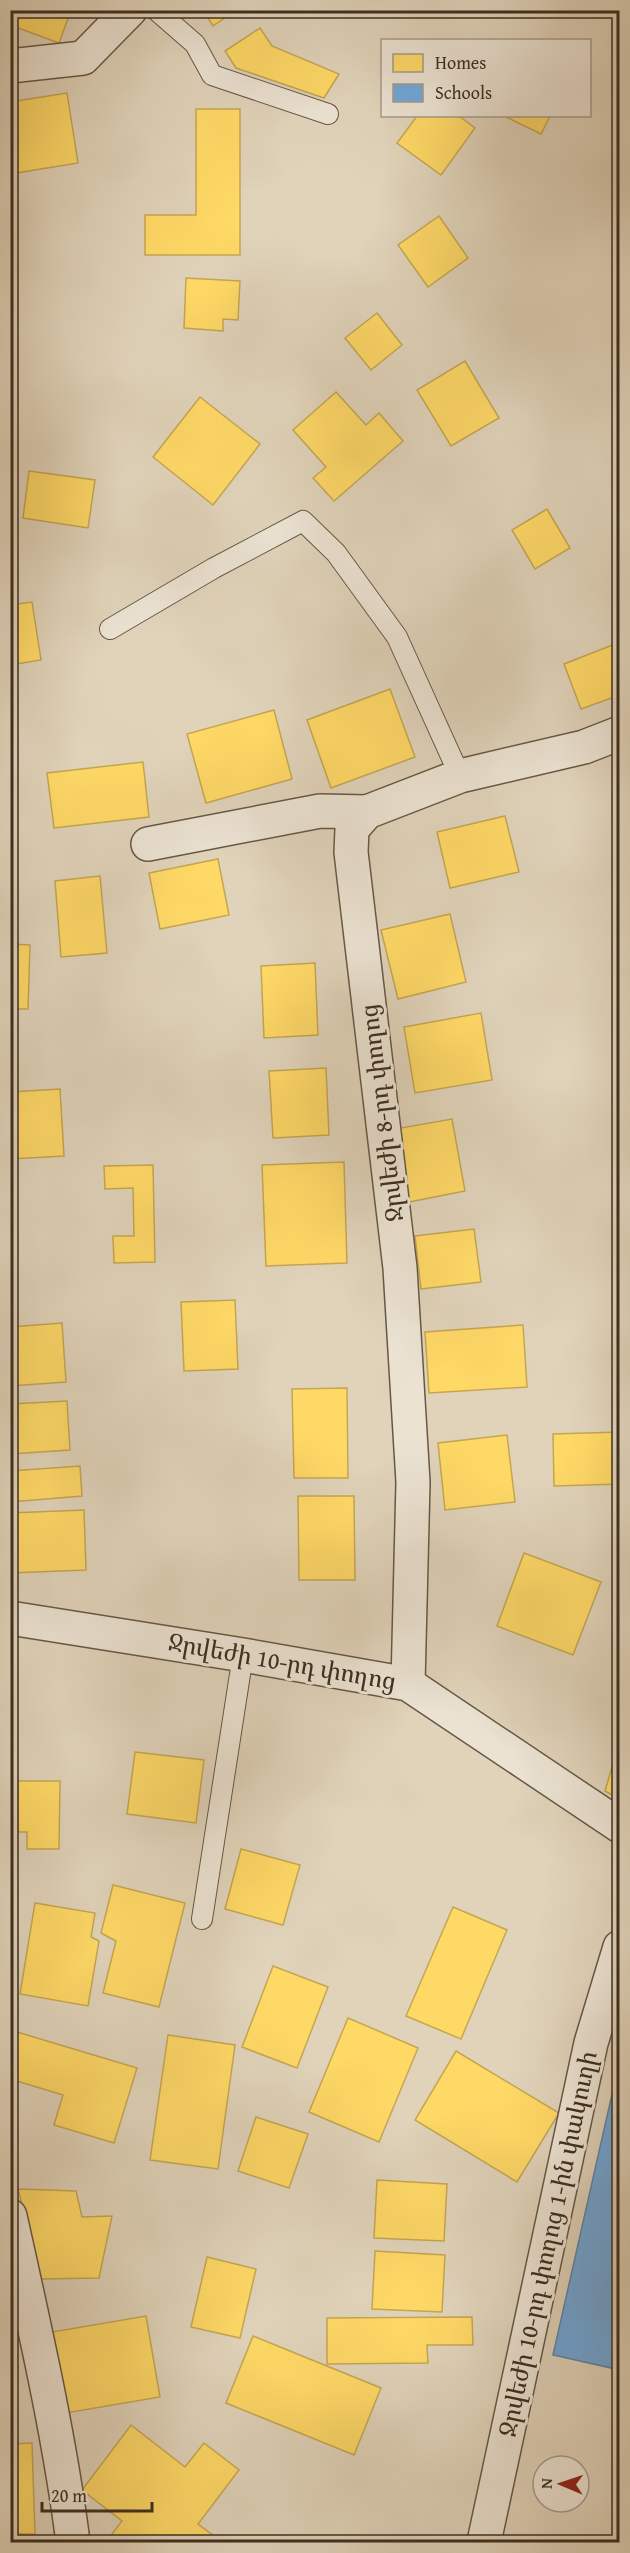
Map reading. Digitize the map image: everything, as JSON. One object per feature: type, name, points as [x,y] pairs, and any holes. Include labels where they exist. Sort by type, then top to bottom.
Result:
[{"type":"street","points":[[10,66],[83,58],[130,10]]},
{"type":"street","points":[[148,844],[321,812],[367,812],[460,776],[584,747],[620,733]]},
{"type":"street","name":"Ջրվեժի 8-րդ փողոց","points":[[367,812],[352,829],[351,852],[400,1268],[413,1482],[408,1684]]},
{"type":"street","name":"Ջրվեժի 10-րդ փողոց","points":[[10,1618],[243,1654],[408,1684],[620,1826]]},
{"type":"street","name":"Ջրվեժի 10-րդ փողոց 1-ին փակուղի","points":[[484,2542],[591,2043],[620,1947]]},
{"type":"street","points":[[10,2216],[66,2484],[73,2542]]},
{"type":"lane","points":[[156,10],[195,44],[212,75],[328,114]]},
{"type":"lane","points":[[110,629],[214,568],[303,522],[336,553],[397,637],[460,776]]},
{"type":"lane","points":[[202,1919],[243,1654]]},
{"type":"building: Homes","points":[[11,10],[71,10],[59,43],[10,25]]},
{"type":"building: Homes","points":[[203,10],[236,10],[213,26]]},
{"type":"building: Homes","points":[[260,28],[272,46],[339,74],[324,98],[236,68],[225,51]]},
{"type":"building: Homes","points":[[67,93],[78,163],[10,174],[10,102]]},
{"type":"building: Homes","points":[[196,109],[240,109],[240,255],[145,255],[145,215],[196,215]]},
{"type":"building: Homes","points":[[416,117],[460,117],[475,128],[441,175],[397,143]]},
{"type":"building: Homes","points":[[506,117],[550,117],[541,134]]},
{"type":"building: Homes","points":[[439,216],[468,258],[428,287],[398,245]]},
{"type":"building: Homes","points":[[186,278],[240,281],[238,320],[223,319],[223,331],[184,328]]},
{"type":"building: Homes","points":[[377,313],[402,345],[371,370],[345,338]]},
{"type":"building: Homes","points":[[465,361],[499,418],[451,446],[417,390]]},
{"type":"building: Homes","points":[[336,392],[366,425],[379,413],[403,441],[334,501],[313,478],[326,467],[293,430]]},
{"type":"building: Homes","points":[[200,397],[260,444],[213,505],[153,457]]},
{"type":"building: Homes","points":[[29,471],[95,480],[88,528],[23,518]]},
{"type":"building: Homes","points":[[547,509],[570,548],[535,569],[512,530]]},
{"type":"building: Homes","points":[[620,525],[620,543],[613,529]]},
{"type":"building: Homes","points":[[32,602],[41,660],[10,665],[10,605]]},
{"type":"building: Homes","points":[[620,642],[620,695],[581,709],[564,664]]},
{"type":"building: Homes","points":[[390,689],[415,757],[331,788],[307,720]]},
{"type":"building: Homes","points":[[274,710],[292,779],[206,803],[187,734]]},
{"type":"building: Homes","points":[[143,762],[149,817],[54,828],[47,773]]},
{"type":"building: Homes","points":[[505,816],[519,872],[450,888],[437,832]]},
{"type":"building: Homes","points":[[218,859],[229,915],[160,929],[149,873]]},
{"type":"building: Homes","points":[[100,876],[107,953],[61,957],[55,881]]},
{"type":"building: Homes","points":[[450,914],[466,982],[398,999],[381,930]]},
{"type":"building: Homes","points":[[10,944],[30,945],[28,1009],[10,1009]]},
{"type":"building: Homes","points":[[315,963],[318,1035],[264,1038],[261,966]]},
{"type":"building: Homes","points":[[481,1013],[492,1080],[415,1093],[404,1027]]},
{"type":"building: Homes","points":[[326,1068],[329,1135],[273,1138],[269,1071]]},
{"type":"building: Homes","points":[[60,1089],[64,1156],[10,1159],[10,1092]]},
{"type":"building: Homes","points":[[452,1119],[465,1191],[409,1202],[395,1129]]},
{"type":"building: Homes","points":[[344,1162],[347,1263],[266,1266],[262,1165]]},
{"type":"building: Homes","points":[[153,1165],[155,1262],[114,1263],[113,1236],[134,1236],[133,1188],[105,1189],[104,1166]]},
{"type":"building: Homes","points":[[474,1229],[481,1282],[421,1289],[415,1236]]},
{"type":"building: Homes","points":[[235,1300],[238,1369],[184,1371],[181,1302]]},
{"type":"building: Homes","points":[[62,1323],[66,1382],[10,1386],[10,1327]]},
{"type":"building: Homes","points":[[523,1325],[527,1387],[429,1393],[425,1332]]},
{"type":"building: Homes","points":[[347,1388],[348,1478],[294,1478],[292,1389]]},
{"type":"building: Homes","points":[[67,1401],[70,1450],[10,1454],[10,1404]]},
{"type":"building: Homes","points":[[620,1432],[620,1484],[554,1486],[553,1434]]},
{"type":"building: Homes","points":[[507,1435],[515,1502],[445,1510],[438,1443]]},
{"type":"building: Homes","points":[[80,1466],[82,1496],[10,1502],[10,1471]]},
{"type":"building: Homes","points":[[298,1496],[354,1496],[355,1580],[299,1580]]},
{"type":"building: Homes","points":[[84,1510],[86,1570],[10,1573],[10,1513]]},
{"type":"building: Homes","points":[[524,1553],[601,1582],[573,1655],[497,1626]]},
{"type":"building: Homes","points":[[618,1746],[620,1747],[620,1799],[605,1791]]},
{"type":"building: Homes","points":[[135,1752],[204,1760],[196,1823],[127,1814]]},
{"type":"building: Homes","points":[[18,1781],[60,1781],[59,1849],[27,1849],[27,1832],[18,1832]]},
{"type":"building: Homes","points":[[241,1849],[300,1865],[283,1925],[225,1909]]},
{"type":"building: Homes","points":[[113,1885],[185,1903],[159,2007],[103,1993],[116,1941],[101,1933]]},
{"type":"building: Homes","points":[[35,1903],[95,1913],[91,1937],[99,1941],[88,2006],[20,1994]]},
{"type":"building: Homes","points":[[453,1907],[507,1930],[461,2039],[406,2016]]},
{"type":"building: Homes","points":[[273,1966],[328,1987],[297,2068],[242,2047]]},
{"type":"building: Homes","points":[[348,2018],[418,2048],[379,2142],[309,2112]]},
{"type":"building: Homes","points":[[17,2032],[137,2068],[114,2143],[54,2125],[63,2095],[10,2079],[10,2055]]},
{"type":"building: Homes","points":[[168,2035],[235,2045],[218,2169],[150,2160]]},
{"type":"building: Homes","points":[[456,2051],[559,2113],[517,2182],[415,2120]]},
{"type":"building: Homes","points":[[256,2117],[308,2134],[289,2188],[238,2171]]},
{"type":"building: Homes","points":[[377,2180],[447,2184],[444,2241],[374,2238]]},
{"type":"building: Homes","points":[[18,2189],[76,2191],[82,2217],[112,2216],[99,2278],[41,2279]]},
{"type":"building: Homes","points":[[375,2251],[445,2255],[442,2312],[372,2309]]},
{"type":"building: Homes","points":[[207,2257],[256,2269],[240,2338],[191,2327]]},
{"type":"building: Homes","points":[[146,2316],[160,2397],[66,2413],[52,2332]]},
{"type":"building: Homes","points":[[472,2317],[473,2345],[427,2345],[428,2363],[327,2364],[327,2318]]},
{"type":"building: Homes","points":[[253,2336],[381,2388],[354,2455],[226,2403]]},
{"type":"building: Homes","points":[[131,2425],[185,2467],[204,2443],[239,2470],[198,2524],[222,2542],[106,2542],[122,2521],[82,2490]]},
{"type":"building: Homes","points":[[32,2443],[35,2534],[10,2534],[10,2444]]},
{"type":"building: Schools","points":[[620,2059],[620,2370],[553,2355]]}]
